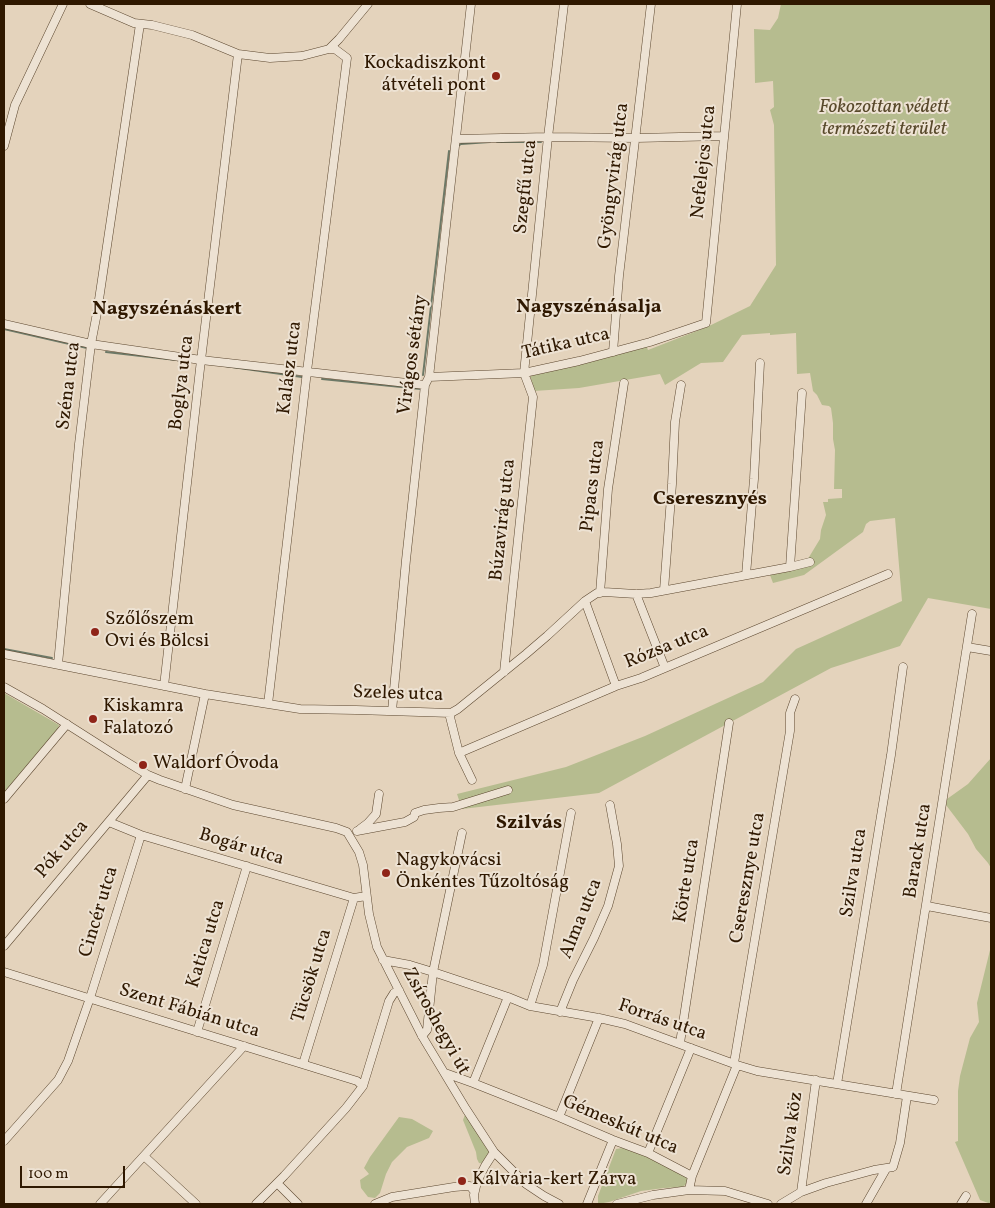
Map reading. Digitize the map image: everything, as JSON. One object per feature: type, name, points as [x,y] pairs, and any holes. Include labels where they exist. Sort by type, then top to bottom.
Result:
[{"type":"street","points":[[4,146],[15,105],[63,4]]},
{"type":"street","points":[[90,4],[140,24],[192,35],[238,54],[270,58],[302,56],[329,49],[339,39],[364,4]]},
{"type":"street","name":"Virágos sétány","points":[[392,711],[425,385],[429,377],[471,4]]},
{"type":"street","name":"Szegfű utca","points":[[524,373],[564,4]]},
{"type":"street","name":"Gyöngyvirág utca","points":[[613,352],[619,276],[651,4]]},
{"type":"street","name":"Nefelejcs utca","points":[[706,323],[737,4]]},
{"type":"street","name":"Széna utca","points":[[58,664],[91,344],[140,24]]},
{"type":"street","name":"Kalász utca","points":[[268,704],[346,58],[335,49],[329,49]]},
{"type":"street","name":"Boglya utca","points":[[164,686],[238,54]]},
{"type":"street","points":[[456,139],[724,136]]},
{"type":"street","name":"Tátika utca","points":[[429,377],[524,373],[650,342],[706,323]]},
{"type":"street","points":[[4,324],[91,344],[201,360],[425,385]]},
{"type":"street","points":[[746,575],[754,479],[760,362]]},
{"type":"street","name":"Búzavirág utca","points":[[504,672],[533,397],[524,373]]},
{"type":"street","name":"Pipacs utca","points":[[600,593],[608,490],[624,383]]},
{"type":"street","points":[[664,590],[675,422],[681,385]]},
{"type":"street","points":[[790,567],[802,393]]},
{"type":"street","name":"Szeles utca","points":[[4,654],[205,694],[305,710],[346,709],[449,713],[458,709],[504,672],[593,595],[600,593],[651,593],[810,562]]},
{"type":"street","name":"Rózsa utca","points":[[459,753],[888,574]]},
{"type":"street","points":[[636,594],[665,668]]},
{"type":"street","points":[[585,601],[616,686]]},
{"type":"street","name":"Barack utca","points":[[896,1094],[972,614]]},
{"type":"street","points":[[967,647],[991,651]]},
{"type":"street","name":"Szilva utca","points":[[837,1084],[891,755],[903,667]]},
{"type":"street","points":[[4,687],[43,708],[148,775],[233,805],[347,832],[405,822],[424,810],[453,807],[508,790]]},
{"type":"street","points":[[185,789],[205,694]]},
{"type":"street","name":"Cseresznye utca","points":[[692,1176],[735,1064],[790,731],[790,713],[794,699]]},
{"type":"street","points":[[449,713],[459,753],[472,780]]},
{"type":"street","name":"Körte utca","points":[[680,1044],[728,723]]},
{"type":"street","points":[[4,800],[67,724]]},
{"type":"street","name":"Pók utca","points":[[4,946],[148,775]]},
{"type":"street","points":[[358,831],[368,824],[376,814],[379,794]]},
{"type":"street","name":"Alma utca","points":[[560,1012],[608,906],[619,866],[610,806]]},
{"type":"street","points":[[530,1006],[542,965],[571,813]]},
{"type":"street","name":"Bogár utca","points":[[108,822],[142,835],[354,898],[366,896]]},
{"type":"street","name":"Zsíroshegyi út","points":[[347,832],[358,849],[364,870],[366,896],[374,936],[383,960],[422,1036],[494,1152],[526,1184],[559,1204]]},
{"type":"street","points":[[422,1036],[426,1033],[428,1025],[433,972],[462,833]]},
{"type":"street","name":"Cincér utca","points":[[4,1141],[58,1080],[68,1061],[142,835]]},
{"type":"street","name":"Katica utca","points":[[197,1032],[247,866]]},
{"type":"street","name":"Tücsök utca","points":[[303,1064],[354,898]]},
{"type":"street","points":[[927,906],[991,918]]},
{"type":"street","name":"Forrás utca","points":[[383,960],[433,972],[530,1006],[625,1024],[757,1071],[934,1100]]},
{"type":"street","name":"Szent Fábián utca","points":[[4,972],[357,1081],[363,1086]]},
{"type":"street","points":[[256,1204],[346,1108],[363,1086],[389,1001],[394,993],[399,990]]},
{"type":"street","points":[[474,1083],[508,997]]},
{"type":"street","points":[[559,1117],[599,1018]]},
{"type":"street","points":[[100,1204],[244,1046]]},
{"type":"street","points":[[648,1153],[691,1048]]},
{"type":"street","name":"Gémeskút utca","points":[[445,1074],[474,1083],[648,1153],[692,1176],[689,1190]]},
{"type":"street","name":"Szilva köz","points":[[801,1192],[816,1080]]},
{"type":"street","points":[[866,1204],[890,1168],[900,1143],[907,1096]]},
{"type":"street","points":[[587,1204],[613,1140]]},
{"type":"street","points":[[475,1204],[475,1189],[485,1166],[494,1152]]},
{"type":"street","points":[[144,1156],[196,1204]]},
{"type":"street","points":[[781,1204],[801,1192],[826,1183],[874,1170],[890,1168]]},
{"type":"street","points":[[277,1183],[298,1204]]},
{"type":"street","points":[[375,1204],[392,1197],[454,1186],[470,1186],[475,1189]]},
{"type":"street","points":[[617,1204],[653,1195],[689,1190],[725,1191],[768,1204]]},
{"type":"street","points":[[961,1204],[966,1196]]},
{"type":"green space","name":"Fokozottan védett természeti terület","points":[[781,4],[991,4],[991,609],[928,598],[900,646],[831,668],[599,793],[462,809],[457,794],[566,767],[645,736],[763,682],[796,649],[902,601],[895,518],[870,521],[866,524],[863,532],[804,575],[773,583],[770,575],[803,567],[820,539],[826,515],[823,502],[828,502],[828,499],[842,498],[842,489],[834,489],[835,450],[831,408],[822,405],[813,391],[810,373],[797,374],[796,333],[742,335],[723,362],[701,363],[665,385],[660,374],[579,388],[534,391],[530,375],[646,345],[648,350],[707,327],[750,306],[776,265],[774,125],[770,110],[774,107],[773,81],[755,83],[754,29],[770,30],[778,18]]},
{"type":"green space","points":[[4,693],[59,725],[58,729],[4,793]]},
{"type":"green space","points":[[991,758],[991,868],[946,805],[947,799],[968,784]]},
{"type":"green space","points":[[991,946],[991,1204],[980,1200],[955,1142],[958,1141],[958,1091],[960,1076],[970,1038],[979,1022],[977,1003]]},
{"type":"green space","points":[[466,1112],[492,1151],[485,1164],[479,1163],[477,1159],[463,1120]]},
{"type":"green space","points":[[399,1117],[412,1119],[433,1131],[429,1138],[407,1147],[392,1162],[380,1193],[375,1198],[368,1197],[361,1188],[360,1180],[369,1174],[364,1168]]},
{"type":"green space","points":[[622,1148],[637,1152],[687,1177],[687,1183],[683,1187],[641,1191],[598,1204],[598,1196],[616,1149]]},
{"type":"waterway","points":[[458,146],[461,144],[490,142]]},
{"type":"waterway","points":[[497,142],[541,142]]},
{"type":"waterway","points":[[423,375],[449,151]]},
{"type":"waterway","points":[[4,329],[87,348]]},
{"type":"waterway","points":[[106,352],[185,361]]},
{"type":"waterway","points":[[225,366],[302,377]]},
{"type":"waterway","points":[[322,379],[421,389]]},
{"type":"waterway","points":[[4,649],[52,658]]},
{"type":"place","name":"Kockadiszkont átvételi pont","points":[[496,76]]},
{"type":"place","name":"Szőlőszem Ovi és Bölcsi","points":[[95,632]]},
{"type":"place","name":"Kiskamra Falatozó","points":[[93,719]]},
{"type":"place","name":"Waldorf Óvoda","points":[[143,765]]},
{"type":"place","name":"Nagykovácsi Önkéntes Tűzoltóság","points":[[386,873]]},
{"type":"place","name":"Kálvária-kert Zárva","points":[[462,1181]]},
{"type":"district","name":"Nagyszénásalja","points":[[589,308]]},
{"type":"district","name":"Nagyszénáskert","points":[[167,310]]},
{"type":"district","name":"Cseresznyés","points":[[710,500]]},
{"type":"district","name":"Szilvás","points":[[529,824]]}]
